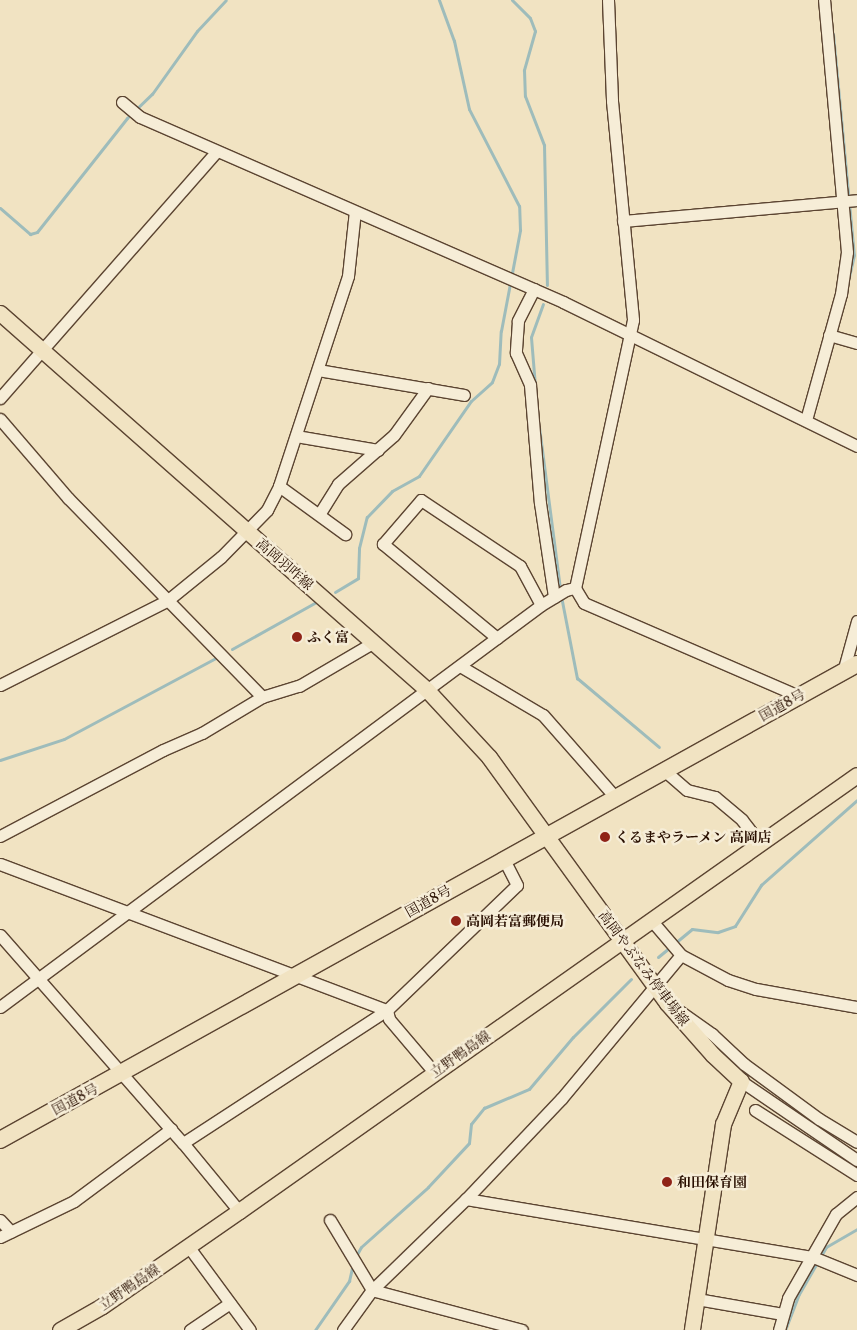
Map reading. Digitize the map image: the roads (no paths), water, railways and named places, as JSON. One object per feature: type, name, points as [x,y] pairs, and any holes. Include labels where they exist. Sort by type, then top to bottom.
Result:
[{"type":"highway","name":"国道8号","points":[[0,1140],[850,668]]},
{"type":"main road","name":"高岡羽咋線","points":[[0,313],[428,690],[489,757],[548,835]]},
{"type":"main road","name":"立野鴨島線","points":[[60,1330],[239,1211],[857,775]]},
{"type":"main road","name":"高岡やぶなみ停車場線","points":[[548,835],[667,1003],[713,1055],[740,1081]]},
{"type":"main road","points":[[692,1330],[723,1124],[740,1081]]},
{"type":"street","points":[[608,0],[612,101],[633,320],[575,588],[584,602],[799,696]]},
{"type":"street","points":[[806,420],[841,294],[847,252],[850,200],[824,0]]},
{"type":"street","points":[[122,102],[135,114],[216,152],[520,282],[857,446]]},
{"type":"street","points":[[0,398],[216,152]]},
{"type":"street","points":[[623,221],[850,200]]},
{"type":"street","points":[[0,685],[168,600],[221,558],[267,510],[279,486],[348,276],[355,211]]},
{"type":"street","points":[[534,289],[518,321],[516,353],[530,385],[540,503],[554,597]]},
{"type":"street","points":[[829,335],[857,343]]},
{"type":"street","points":[[318,370],[464,395]]},
{"type":"street","points":[[320,513],[338,484],[394,435],[428,388]]},
{"type":"street","points":[[0,419],[68,498],[262,697]]},
{"type":"street","points":[[296,436],[378,450]]},
{"type":"street","points":[[279,486],[320,513],[345,534]]},
{"type":"street","points":[[497,638],[383,544],[420,500],[520,566],[541,605]]},
{"type":"street","points":[[0,1007],[541,605],[575,588]]},
{"type":"street","points":[[850,668],[857,621]]},
{"type":"street","points":[[0,836],[163,750],[202,733],[262,697],[299,686],[374,642]]},
{"type":"street","points":[[460,666],[543,715],[616,798]]},
{"type":"street","points":[[665,771],[687,790],[715,797],[742,820],[760,843]]},
{"type":"street","points":[[183,1142],[387,1010],[517,885],[504,859]]},
{"type":"street","points":[[0,864],[297,974],[387,1010],[390,1019],[434,1072]]},
{"type":"street","points":[[652,921],[681,955],[728,980],[756,989],[857,1007]]},
{"type":"street","points":[[0,935],[37,980],[183,1142],[239,1211]]},
{"type":"street","points":[[343,1330],[372,1290],[466,1200],[561,1099],[681,955]]},
{"type":"street","points":[[667,1003],[712,1034],[744,1064],[819,1119],[857,1142]]},
{"type":"street","points":[[740,1081],[857,1160]]},
{"type":"street","points":[[755,1110],[857,1175]]},
{"type":"street","points":[[0,1237],[74,1201],[171,1129]]},
{"type":"street","points":[[779,1330],[788,1298],[814,1258],[836,1214],[857,1197]]},
{"type":"street","points":[[466,1200],[814,1258],[857,1275]]},
{"type":"street","points":[[0,1220],[11,1232]]},
{"type":"street","points":[[330,1220],[372,1290],[522,1330]]},
{"type":"street","points":[[188,1246],[250,1330]]},
{"type":"street","points":[[698,1299],[783,1314]]},
{"type":"street","points":[[190,1330],[230,1303]]},
{"type":"waterway","points":[[0,208],[30,234],[37,232],[127,118],[152,94],[197,31],[226,0]]},
{"type":"waterway","points":[[335,592],[358,578],[359,548],[367,517],[392,491],[419,476],[471,401],[492,382],[499,364],[501,331],[520,230],[519,206],[469,109],[454,41],[439,0]]},
{"type":"waterway","points":[[512,0],[530,18],[535,31],[524,70],[525,96],[544,145],[547,285]]},
{"type":"waterway","points":[[833,34],[854,255],[849,277]]},
{"type":"waterway","points":[[535,386],[531,337],[543,304]]},
{"type":"waterway","points":[[539,427],[560,589]]},
{"type":"waterway","points":[[561,596],[577,678],[659,747]]},
{"type":"waterway","points":[[232,649],[318,601]]},
{"type":"waterway","points":[[0,760],[64,739],[216,658]]},
{"type":"waterway","points":[[658,957],[692,929],[718,932],[735,926],[761,885],[857,800]]},
{"type":"waterway","points":[[356,1256],[361,1247],[428,1187],[469,1143],[471,1124],[484,1108],[529,1089],[573,1037],[631,979]]},
{"type":"waterway","points":[[785,1330],[799,1294],[826,1247],[857,1229]]},
{"type":"waterway","points":[[315,1330],[349,1281],[353,1264]]},
{"type":"place","name":"ふく富","points":[[297,637]]},
{"type":"place","name":"くるまやラーメン 高岡店","points":[[605,837]]},
{"type":"place","name":"高岡若富郵便局","points":[[456,921]]},
{"type":"place","name":"和田保育園","points":[[667,1182]]}]
